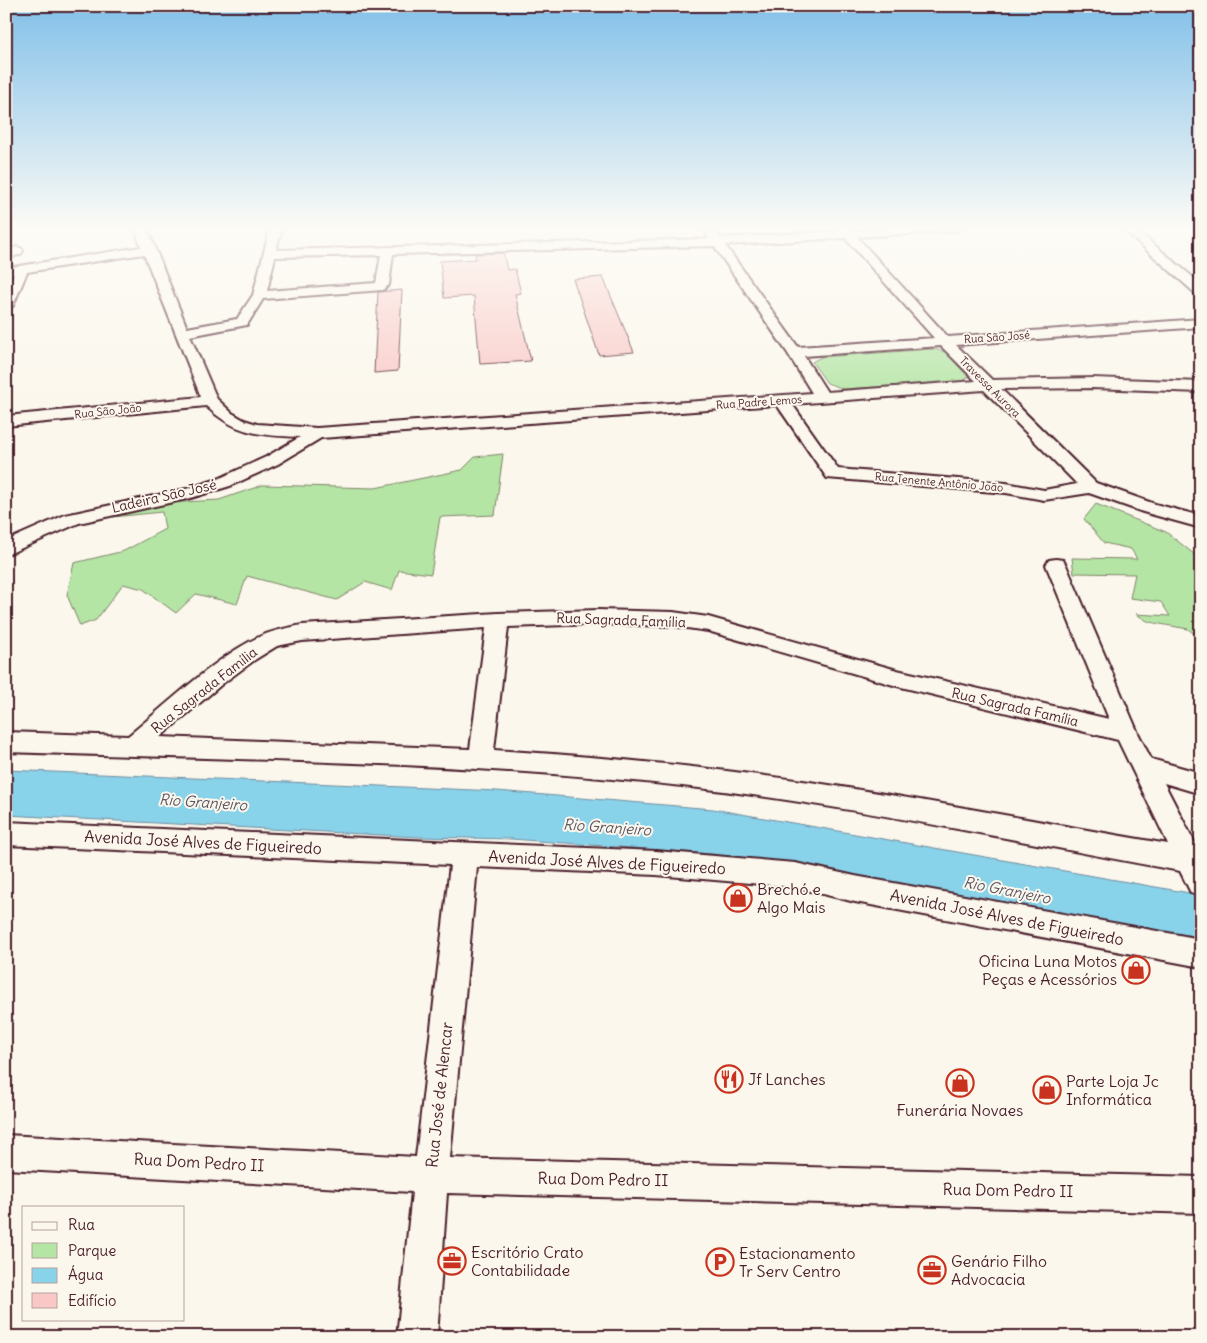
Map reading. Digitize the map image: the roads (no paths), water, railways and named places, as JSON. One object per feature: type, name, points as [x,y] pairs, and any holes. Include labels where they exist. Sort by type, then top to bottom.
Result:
[{"type":"street","points":[[6,306],[13,291]]},
{"type":"street","points":[[166,291],[210,400]]},
{"type":"street","points":[[184,333],[242,322],[260,291]]},
{"type":"street","points":[[259,295],[325,291]]},
{"type":"street","points":[[751,291],[794,352],[823,398]]},
{"type":"street","name":"Travessa Aurora","points":[[899,291],[944,340],[1090,488]]},
{"type":"street","name":"Rua São José","points":[[794,352],[1201,322]]},
{"type":"street","name":"Rua Padre Lemos","points":[[210,400],[224,414],[238,423],[262,428],[317,433],[988,385],[1093,383],[1201,387]]},
{"type":"street","name":"Rua São João","points":[[6,421],[210,400]]},
{"type":"street","name":"Rua Tenente Antônio João","points":[[782,401],[834,474],[1006,488],[1044,495],[1090,488]]},
{"type":"street","name":"Ladeira São José","points":[[6,548],[70,520],[106,510],[190,493],[233,479],[261,467],[317,433]]},
{"type":"street","points":[[1090,488],[1149,508],[1201,522]]},
{"type":"street","points":[[1056,565],[1126,733],[1195,861],[1201,884]]},
{"type":"street","name":"Rua Sagrada Família","points":[[132,747],[230,666],[266,642],[281,637],[302,633],[498,620],[598,617],[674,619],[708,624],[897,678],[1126,733]]},
{"type":"street","points":[[481,760],[498,620]]},
{"type":"street","points":[[6,742],[481,760],[680,776],[817,794],[1195,861]]},
{"type":"street","points":[[1144,767],[1201,784]]},
{"type":"street","name":"Avenida José Alves de Figueiredo","points":[[6,833],[656,863],[795,875],[1201,953]]},
{"type":"street","name":"Rua José de Alencar","points":[[417,1337],[431,1175],[465,853]]},
{"type":"street","name":"Rua Dom Pedro II","points":[[6,1152],[431,1175],[1201,1195]]},
{"type":"water","name":"Rio Granjeiro","points":[[6,770],[497,791],[713,809],[1201,895],[1201,939],[960,900],[821,867],[712,854],[511,839],[419,837],[6,815]]},
{"type":"place","name":"Brechó e Algo Mais","points":[[738,898]]},
{"type":"place","name":"Oficina Luna Motos Peças e Acessórios","points":[[1136,970]]},
{"type":"place","name":"Jf Lanches","points":[[729,1079]]},
{"type":"place","name":"Funerária Novaes","points":[[960,1083]]},
{"type":"place","name":"Parte Loja Jc Informática","points":[[1047,1090]]},
{"type":"place","name":"Escritório Crato Contabilidade","points":[[452,1261]]},
{"type":"place","name":"Estacionamento Tr Serv Centro","points":[[720,1262]]},
{"type":"place","name":"Genário Filho Advocacia","points":[[932,1270]]}]
